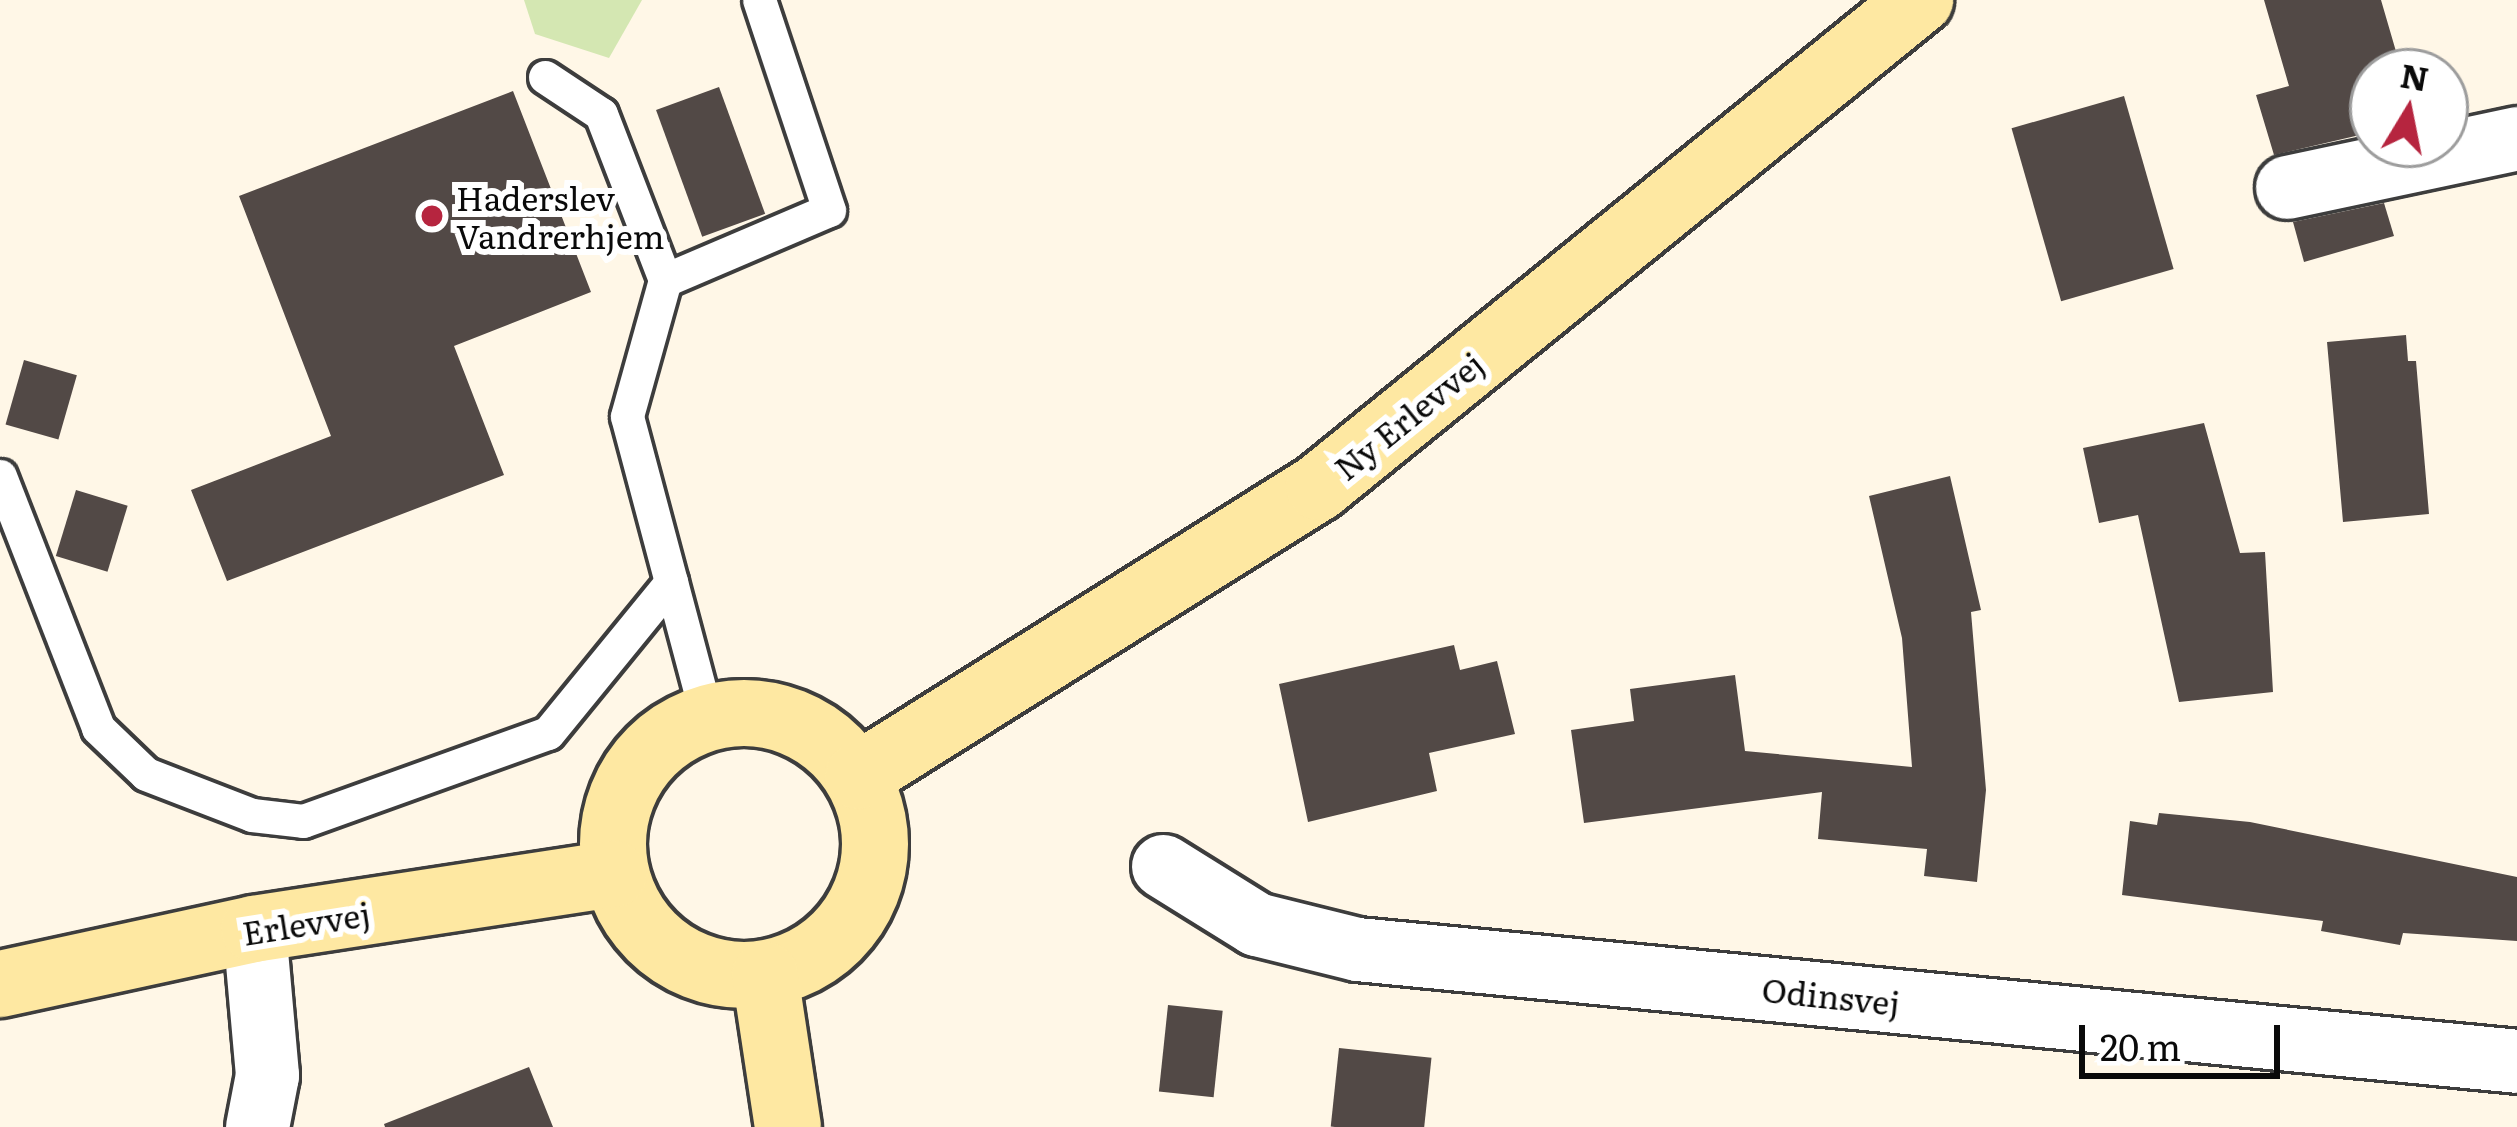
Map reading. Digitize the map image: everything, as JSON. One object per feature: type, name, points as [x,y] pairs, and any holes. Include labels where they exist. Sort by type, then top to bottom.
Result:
[{"type":"street","name":"Ny Erlevvej","points":[[858,776],[1319,488],[1919,0]]},
{"type":"street","points":[[2287,187],[2517,138]]},
{"type":"street","points":[[750,712],[793,721],[830,743],[858,776],[873,816],[876,859],[864,899],[840,935],[805,962],[765,975],[687,963],[629,910],[614,874],[612,833],[631,777],[671,733],[707,717],[750,712]]},
{"type":"street","name":"Odinsvej","points":[[1163,866],[1256,925],[1357,949],[2517,1061]]},
{"type":"street","name":"Erlevvej","points":[[0,984],[254,929],[614,874]]},
{"type":"street","points":[[254,929],[267,1075],[257,1127]]},
{"type":"street","points":[[765,975],[788,1127]]},
{"type":"lane","points":[[665,280],[829,210],[759,0]]},
{"type":"lane","points":[[545,77],[602,114],[665,280],[627,416],[707,717]]},
{"type":"lane","points":[[0,476],[98,728],[146,774],[252,815],[303,821],[548,733],[671,582]]},
{"type":"green space","points":[[524,0],[642,0],[609,58],[535,34]]},
{"type":"building","points":[[2264,0],[2381,0],[2395,48],[2349,48],[2349,138],[2274,155],[2256,95],[2289,86]]},
{"type":"building","points":[[719,87],[765,214],[702,237],[656,110]]},
{"type":"building","points":[[513,91],[591,292],[454,346],[504,475],[227,581],[191,490],[331,436],[239,196]]},
{"type":"building","points":[[2124,96],[2174,269],[2061,301],[2012,128]]},
{"type":"building","points":[[2384,203],[2394,236],[2304,262],[2293,222]]},
{"type":"building","points":[[2406,335],[2408,361],[2416,361],[2429,514],[2343,522],[2327,342]]},
{"type":"building","points":[[24,360],[77,375],[58,440],[6,424]]},
{"type":"building","points":[[2204,423],[2240,553],[2265,552],[2273,692],[2179,702],[2138,515],[2099,523],[2083,448]]},
{"type":"building","points":[[1950,476],[1981,610],[1971,612],[1986,790],[1977,882],[1924,876],[1927,849],[1818,839],[1822,792],[1584,823],[1571,730],[1634,721],[1630,689],[1735,675],[1745,751],[1912,767],[1902,638],[1869,496]]},
{"type":"building","points":[[76,490],[128,506],[107,572],[56,556]]},
{"type":"building","points":[[1454,645],[1460,670],[1497,661],[1515,734],[1429,753],[1437,791],[1308,822],[1279,684]]},
{"type":"building","points":[[2159,813],[2250,822],[2517,877],[2517,941],[2403,933],[2400,945],[2321,931],[2323,921],[2122,895],[2130,821],[2157,825]]},
{"type":"building","points":[[1168,1005],[1223,1011],[1214,1097],[1159,1092]]},
{"type":"building","points":[[1339,1048],[1431,1058],[1424,1127],[1331,1127]]},
{"type":"building","points":[[529,1067],[553,1127],[385,1127],[384,1124]]},
{"type":"place","name":"Haderslev Vandrerhjem","points":[[432,216]]}]
